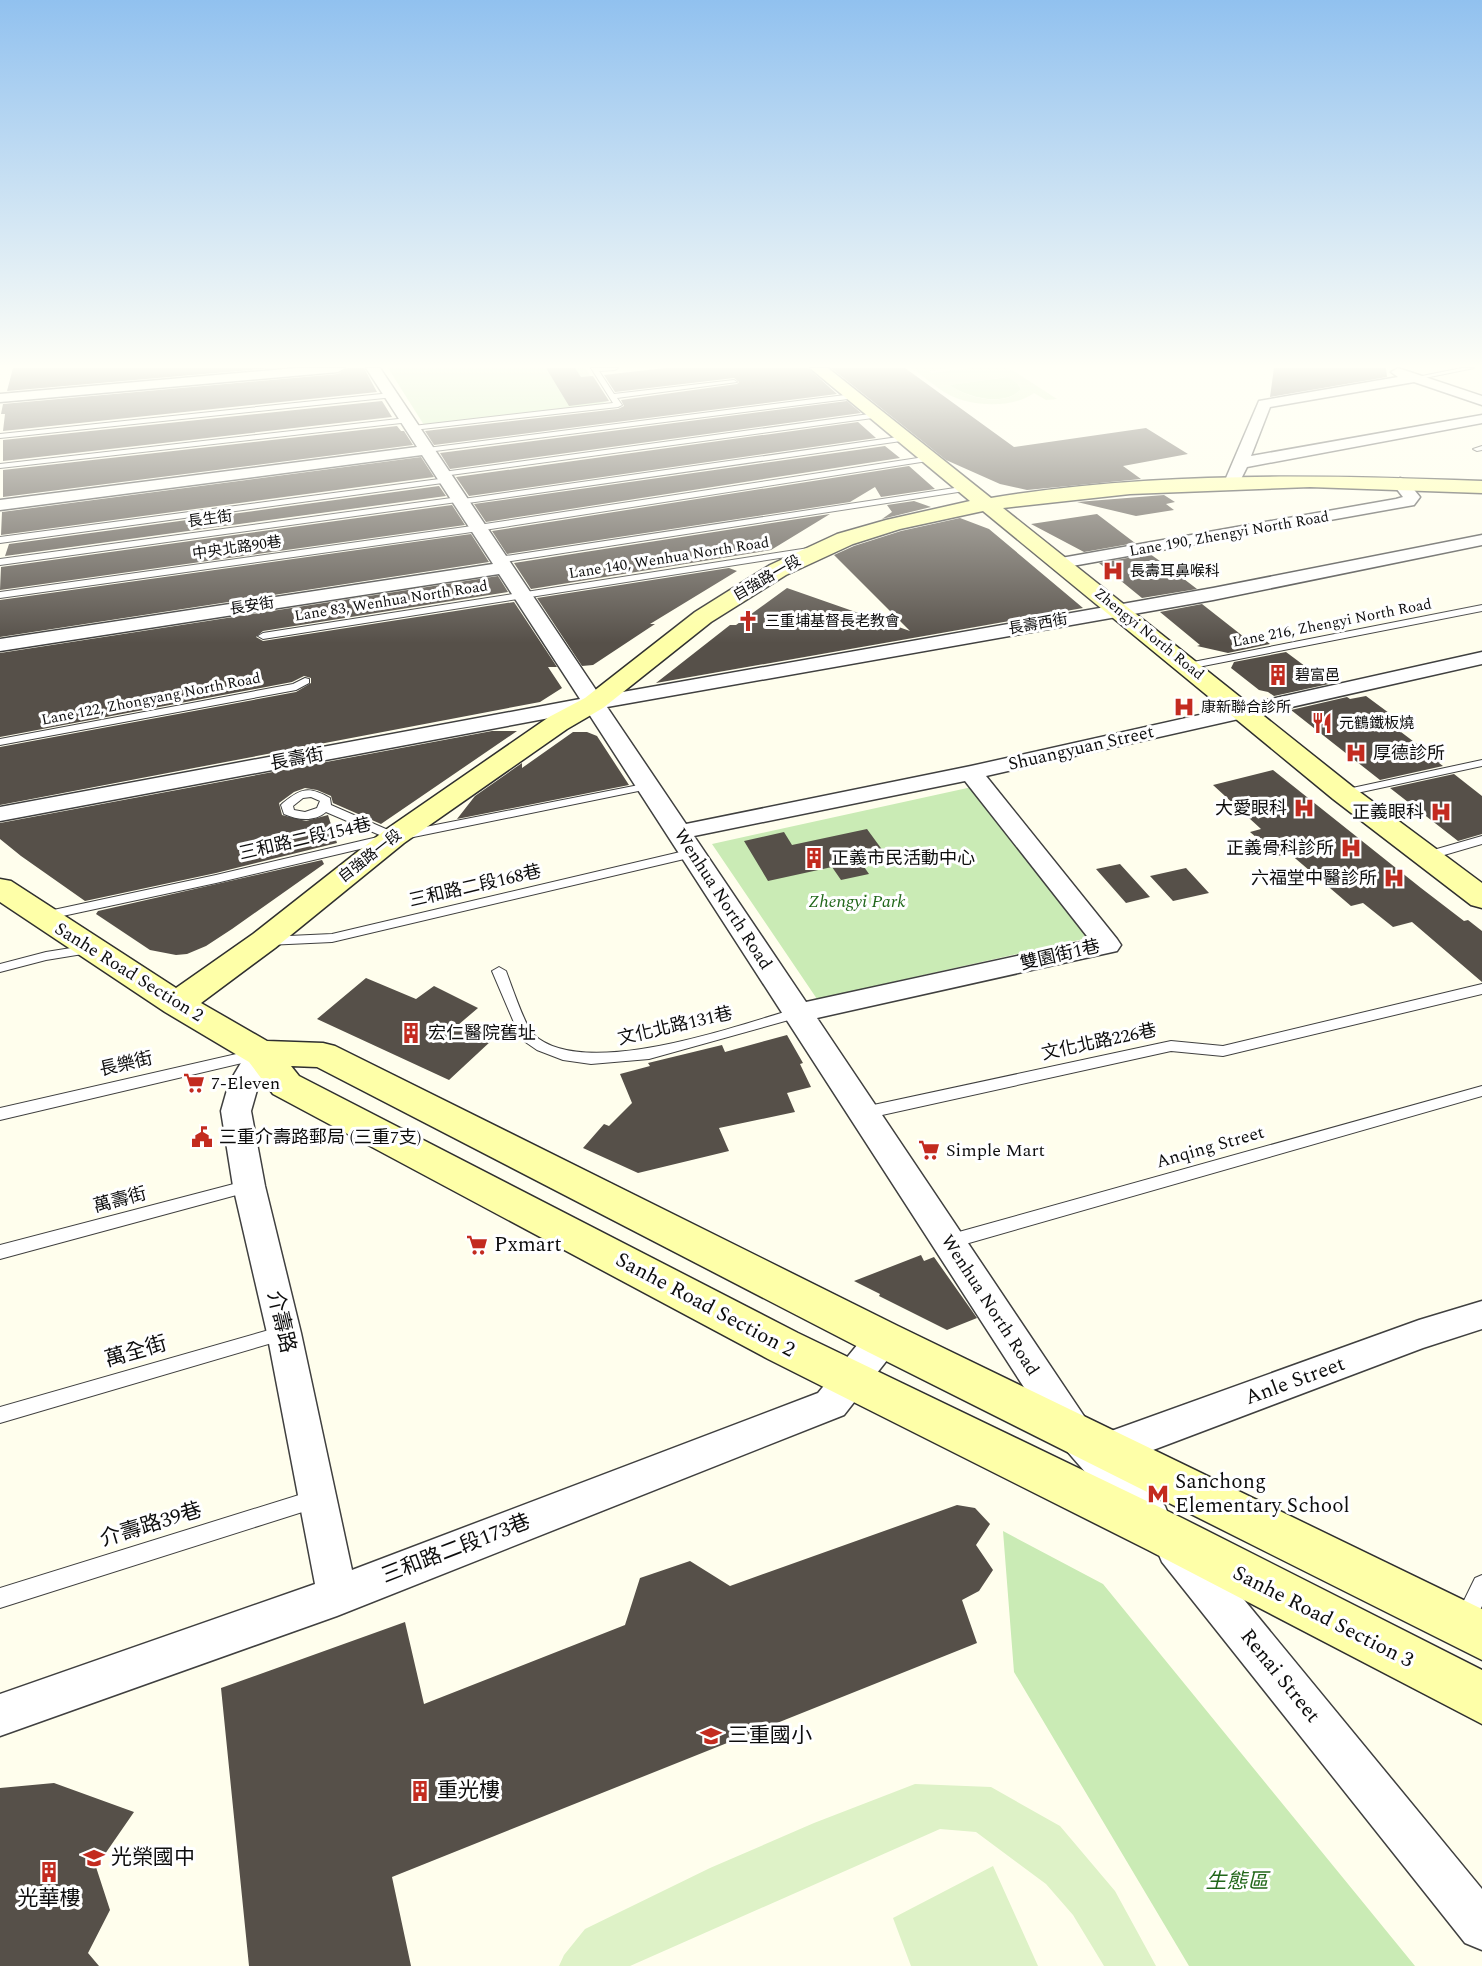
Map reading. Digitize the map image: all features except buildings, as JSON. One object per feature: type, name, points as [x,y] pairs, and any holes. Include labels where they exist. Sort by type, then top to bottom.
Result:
[{"type":"street","points":[[0,505],[351,460]]},
{"type":"street","name":"Wenhua North Road","points":[[433,460],[948,1242],[1091,1440]]},
{"type":"street","name":"Zhengyi North Road","points":[[933,460],[1344,793],[1482,898]]},
{"type":"street","points":[[1236,473],[1241,460]]},
{"type":"street","points":[[1236,473],[1296,460]]},
{"type":"street","name":"自強路一段","points":[[177,1004],[264,941],[394,837],[558,723],[594,703],[703,617],[778,570],[819,549],[892,524],[988,504],[1236,473],[1482,487]]},
{"type":"street","name":"Lane 190, Zhengyi North Road","points":[[1061,563],[1408,501],[1412,497],[1411,494],[1400,483]]},
{"type":"street","name":"長壽西街","points":[[594,703],[1236,590],[1482,540]]},
{"type":"street","name":"長安街","points":[[0,645],[502,564]]},
{"type":"street","name":"Shuangyuan Street","points":[[686,843],[971,773],[1482,658]]},
{"type":"street","name":"長壽街","points":[[0,814],[594,703]]},
{"type":"street","name":"雙園街1巷","points":[[798,1013],[1108,945],[971,773]]},
{"type":"street","name":"Sanhe Road Section 2","points":[[0,888],[90,949],[261,1053],[286,1084],[783,1346],[1165,1534]]},
{"type":"street","name":"Sanhe Road Section 2","points":[[261,1053],[323,1055],[883,1339],[1091,1440]]},
{"type":"street","name":"介壽路","points":[[261,1053],[244,1083],[236,1111],[249,1186],[284,1333],[337,1596]]},
{"type":"street","name":"Anle Street","points":[[1091,1440],[1482,1315]]},
{"type":"street","name":"三和路二段173巷","points":[[0,1715],[337,1596],[831,1404],[883,1339]]},
{"type":"street","points":[[1091,1440],[1475,1615]]},
{"type":"street","name":"Renai Street","points":[[1091,1440],[1482,1926]]},
{"type":"street","name":"Sanhe Road Section 3","points":[[1165,1534],[1482,1698]]},
{"type":"lane","points":[[0,466],[61,460]]},
{"type":"lane","points":[[0,540],[563,460]]},
{"type":"lane","name":"長生街","points":[[0,562],[749,460]]},
{"type":"lane","name":"中央北路90巷","points":[[0,595],[465,530],[477,526],[919,460]]},
{"type":"lane","points":[[502,564],[968,488]]},
{"type":"lane","name":"Lane 140, Wenhua North Road","points":[[523,596],[819,549]]},
{"type":"lane","name":"Lane 83, Wenhua North Road","points":[[263,636],[523,596]]},
{"type":"lane","name":"Lane 216, Zhengyi North Road","points":[[1188,666],[1482,608]]},
{"type":"lane","name":"Lane 122, Zhongyang North Road","points":[[0,742],[296,687],[305,681]]},
{"type":"lane","points":[[1344,793],[1482,763]]},
{"type":"lane","name":"三和路二段154巷","points":[[41,917],[394,837],[649,786]]},
{"type":"lane","points":[[325,807],[394,837]]},
{"type":"lane","points":[[1427,856],[1482,840]]},
{"type":"lane","name":"三和路二段168巷","points":[[264,941],[332,938],[686,843]]},
{"type":"lane","points":[[0,968],[46,956],[90,949]]},
{"type":"lane","name":"文化北路131巷","points":[[500,970],[526,1036],[563,1055],[591,1059],[649,1054],[798,1013]]},
{"type":"lane","name":"文化北路226巷","points":[[864,1113],[1171,1046],[1224,1051],[1482,989]]},
{"type":"lane","name":"長樂街","points":[[0,1113],[261,1053]]},
{"type":"lane","name":"Anqing Street","points":[[948,1242],[1482,1091]]},
{"type":"lane","name":"萬壽街","points":[[0,1252],[249,1186]]},
{"type":"lane","name":"萬全街","points":[[0,1415],[284,1333]]},
{"type":"lane","name":"介壽路39巷","points":[[0,1598],[317,1498]]},
{"type":"green space","name":"Zhengyi Park","points":[[972,787],[1088,938],[817,999],[712,844]]},
{"type":"green space","name":"生態區","points":[[1003,1531],[1103,1584],[1415,1966],[1189,1966],[1014,1672]]},
{"type":"green space","points":[[915,1784],[991,1787],[1060,1826],[1115,1891],[1156,1966],[1104,1966],[1073,1915],[1046,1884],[976,1832],[940,1829],[630,1966],[559,1966],[564,1955],[585,1929],[710,1868],[814,1823]]},
{"type":"green space","points":[[993,1866],[1038,1966],[911,1966],[893,1918]]},
{"type":"place","name":"長壽耳鼻喉科","points":[[1113,571]]},
{"type":"place","name":"三重埔基督長老教會","points":[[748,621]]},
{"type":"place","name":"碧富邑","points":[[1278,675]]},
{"type":"place","name":"康新聯合診所","points":[[1184,707]]},
{"type":"place","name":"元鶴鐵板燒","points":[[1322,723]]},
{"type":"place","name":"厚德診所","points":[[1356,753]]},
{"type":"place","name":"大愛眼科","points":[[1304,808]]},
{"type":"place","name":"正義眼科","points":[[1441,812]]},
{"type":"place","name":"正義骨科診所","points":[[1351,848]]},
{"type":"place","name":"正義市民活動中心","points":[[814,858]]},
{"type":"place","name":"六福堂中醫診所","points":[[1394,878]]},
{"type":"place","name":"宏仁醫院舊址","points":[[411,1033]]},
{"type":"place","name":"7-Eleven","points":[[194,1083]]},
{"type":"place","name":"三重介壽路郵局 (三重7支)","points":[[202,1137]]},
{"type":"place","name":"Simple Mart","points":[[929,1150]]},
{"type":"place","name":"Pxmart","points":[[477,1245]]},
{"type":"place","name":"Sanchong Elementary School","points":[[1158,1494]]},
{"type":"place","name":"三重國小","points":[[711,1736]]},
{"type":"place","name":"重光樓","points":[[420,1791]]},
{"type":"place","name":"光榮國中","points":[[94,1858]]},
{"type":"place","name":"光華樓","points":[[49,1872]]}]
